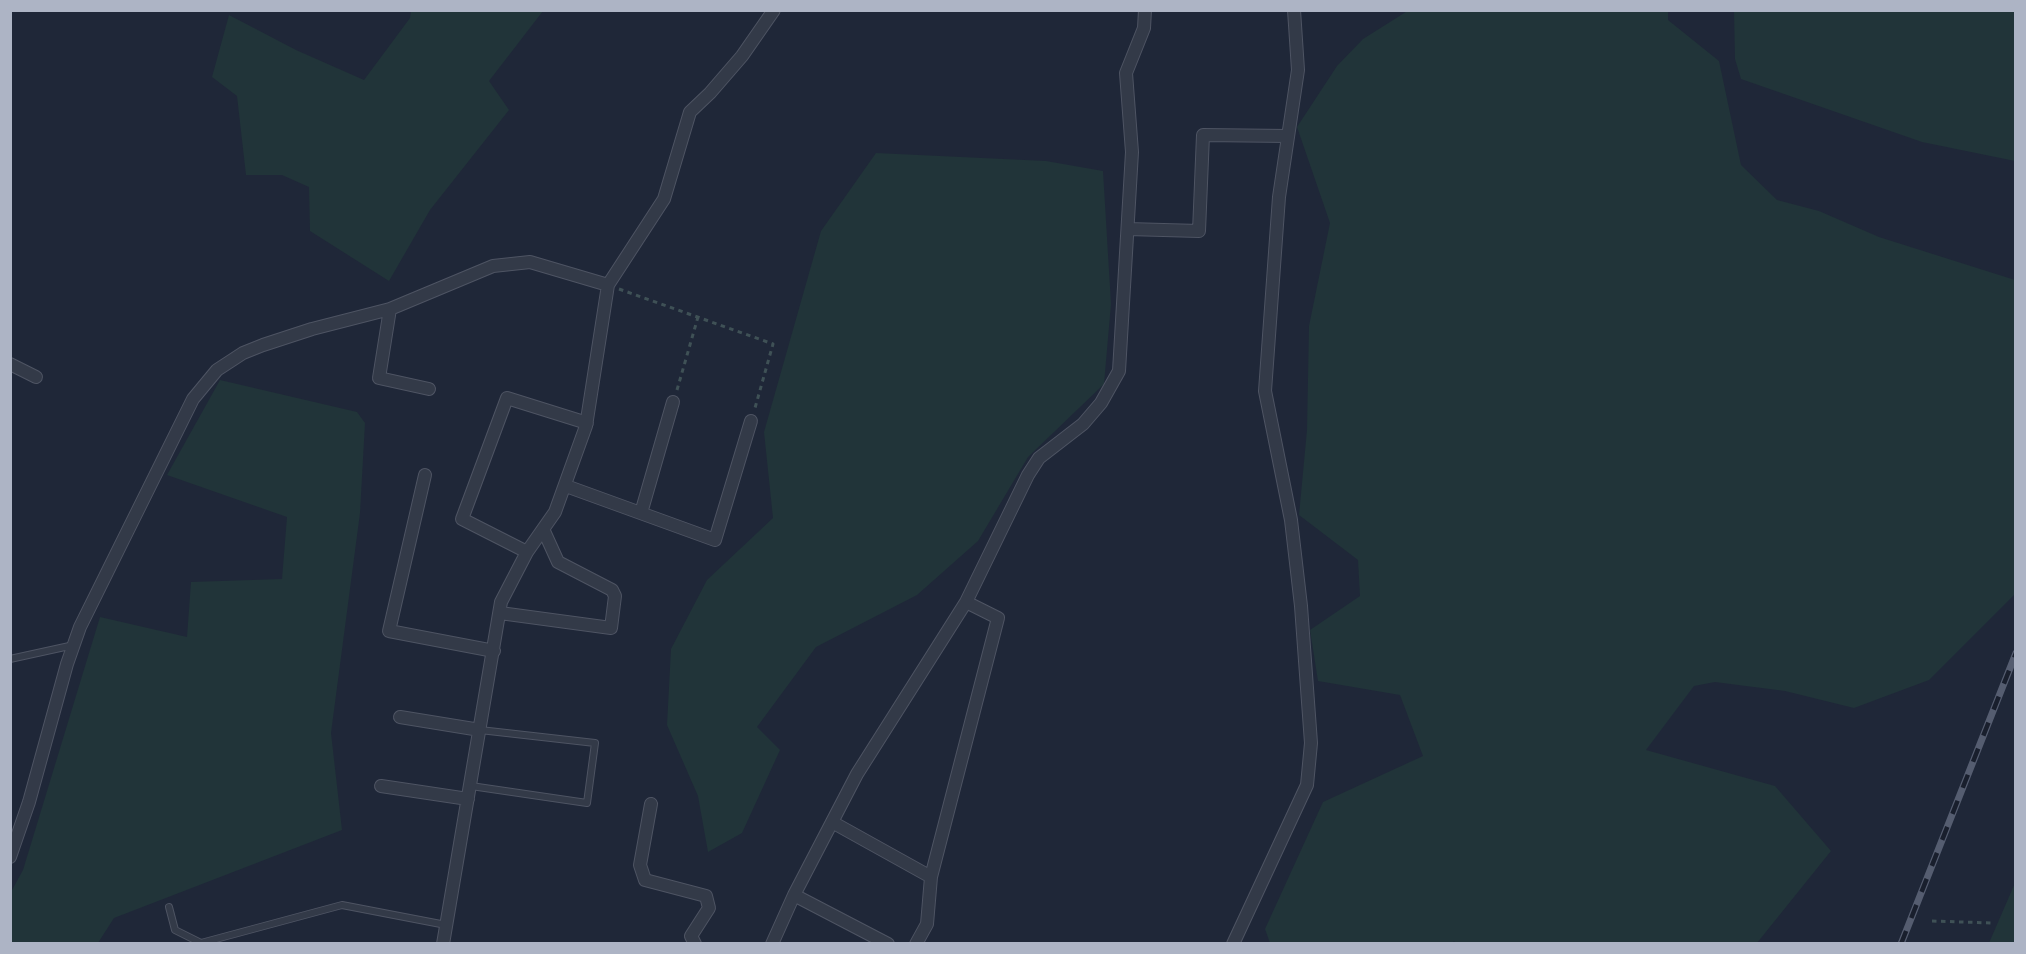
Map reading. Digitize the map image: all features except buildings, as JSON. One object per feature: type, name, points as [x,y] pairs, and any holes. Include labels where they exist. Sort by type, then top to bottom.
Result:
[{"type":"street","points":[[443,944],[501,602],[527,552],[555,512],[566,486],[587,423],[609,285],[664,199],[690,111],[710,93],[742,56],[774,10]]},
{"type":"street","points":[[772,944],[794,895],[858,774],[966,602],[1028,475],[1039,458],[1089,417],[1101,403],[1119,371],[1132,152],[1126,73],[1144,28],[1145,10]]},
{"type":"street","points":[[1233,944],[1307,785],[1311,743],[1301,606],[1291,520],[1265,391],[1279,197],[1298,70],[1294,10]]},
{"type":"street","points":[[1128,229],[1199,231],[1203,135],[1288,136]]},
{"type":"street","points":[[10,857],[29,802],[74,645],[96,591],[201,386],[217,370],[243,353],[263,345],[312,329],[390,309],[493,266],[530,262],[609,285]]},
{"type":"street","points":[[390,309],[379,378],[429,389]]},
{"type":"street","points":[[10,364],[36,377]]},
{"type":"street","points":[[527,552],[462,519],[507,398],[587,423]]},
{"type":"street","points":[[641,513],[673,402]]},
{"type":"street","points":[[566,486],[715,540],[751,421]]},
{"type":"street","points":[[425,475],[389,631],[494,651]]},
{"type":"street","points":[[500,613],[611,628],[615,596],[612,590],[558,562],[543,529]]},
{"type":"street","points":[[916,944],[927,924],[931,877],[998,618],[966,602]]},
{"type":"street","points":[[400,717],[480,730]]},
{"type":"street","points":[[381,786],[469,793]]},
{"type":"street","points":[[651,804],[640,866],[645,880],[706,896],[709,908],[692,936],[695,944]]},
{"type":"street","points":[[832,822],[931,877]]},
{"type":"street","points":[[794,895],[888,944]]},
{"type":"lane","points":[[10,659],[74,645]]},
{"type":"lane","points":[[469,793],[587,803],[595,743],[480,730]]},
{"type":"lane","points":[[169,907],[176,930],[201,943],[342,905],[446,925]]},
{"type":"path","points":[[609,285],[773,344],[751,421]]},
{"type":"path","points":[[673,402],[698,317]]},
{"type":"path","points":[[1932,921],[1991,923]]},
{"type":"green space","points":[[1409,10],[1668,11],[1668,20],[1719,61],[1741,165],[1777,200],[1819,211],[1879,237],[2015,280],[2015,594],[1929,680],[1854,708],[1785,691],[1715,682],[1694,686],[1646,750],[1775,786],[1831,851],[1757,943],[1456,944],[1454,941],[1452,944],[1270,943],[1265,929],[1323,802],[1423,756],[1400,695],[1318,681],[1310,630],[1360,596],[1358,560],[1299,515],[1307,430],[1309,326],[1330,223],[1297,127],[1337,66],[1363,39]]},
{"type":"green space","points":[[411,11],[543,11],[489,81],[509,110],[430,210],[389,281],[310,231],[309,187],[282,175],[246,175],[237,96],[212,77],[229,15],[296,50],[364,80],[410,18]]},
{"type":"green space","points":[[1734,11],[2015,11],[2015,161],[1922,142],[1741,79],[1735,59]]},
{"type":"green space","points":[[876,153],[1046,161],[1103,171],[1111,304],[1104,384],[1028,457],[978,541],[917,595],[816,647],[757,727],[780,750],[742,833],[708,852],[698,796],[667,725],[671,649],[707,580],[773,518],[764,432],[821,231]]},
{"type":"green space","points":[[220,380],[357,412],[365,423],[360,513],[331,733],[342,830],[114,918],[98,943],[11,943],[11,892],[23,870],[100,617],[187,637],[191,582],[282,579],[287,517],[167,475]]},
{"type":"green space","points":[[2015,883],[2015,943],[1989,943]]},
{"type":"railway","points":[[1901,944],[2016,653]]}]
